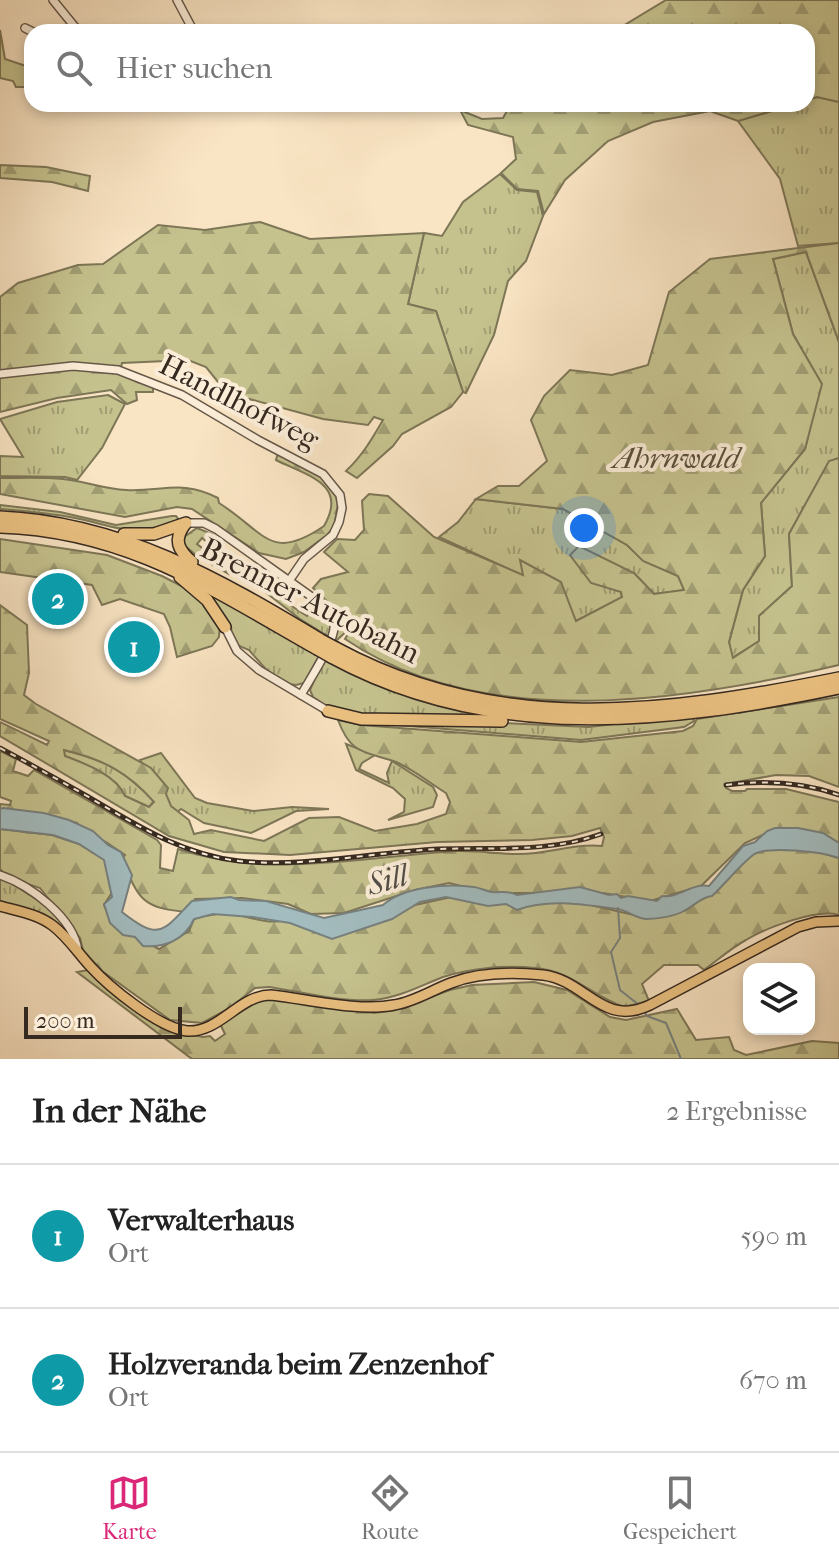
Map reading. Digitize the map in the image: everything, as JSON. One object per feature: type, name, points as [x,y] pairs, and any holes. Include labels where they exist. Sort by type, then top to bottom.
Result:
[{"type":"highway","name":"Brenner Autobahn","points":[[0,517],[84,528],[137,543],[205,573],[380,681],[432,699],[496,714],[549,719],[622,718],[691,711],[839,688]]},
{"type":"highway","points":[[84,528],[142,535],[186,523]]},
{"type":"highway","points":[[186,523],[177,538],[178,547],[205,573]]},
{"type":"highway","name":"Brenner Autobahn","points":[[0,527],[52,531],[116,546],[206,585],[319,644]]},
{"type":"highway","points":[[160,563],[199,592],[225,627]]},
{"type":"highway","name":"Brenner Autobahn","points":[[334,653],[432,689],[482,702],[528,708],[595,709],[690,702],[839,678]]},
{"type":"highway","points":[[328,711],[361,719],[549,719]]},
{"type":"main road","points":[[0,906],[50,924],[103,979],[170,1025],[188,1031],[210,1026],[260,996],[382,1007],[403,1003],[457,981],[491,974],[550,976],[613,1010],[625,1013],[650,1005],[798,927],[822,921],[839,921]]},
{"type":"street","points":[[53,0],[72,24]]},
{"type":"street","points":[[177,0],[190,24]]},
{"type":"street","name":"Handlhofweg","points":[[0,374],[73,366],[118,370],[182,395],[258,440],[320,471],[339,492],[341,518],[333,535],[304,559],[289,581]]},
{"type":"street","points":[[186,523],[204,523],[216,529],[327,609],[335,626],[332,637],[301,695]]},
{"type":"street","points":[[225,627],[237,651],[264,674],[328,711]]},
{"type":"street","points":[[0,875],[35,891],[74,936],[79,954]]},
{"type":"green space","points":[[666,0],[839,0],[839,102],[815,98],[815,24],[626,24]]},
{"type":"green space","points":[[0,30],[5,59],[24,65],[24,87],[16,87],[13,81],[0,78]]},
{"type":"green space","points":[[815,98],[839,102],[839,243],[798,246],[780,179],[738,121],[768,112],[815,112]]},
{"type":"green space","points":[[461,112],[482,119],[503,118],[506,112],[705,112],[653,122],[608,141],[565,180],[544,214],[538,191],[517,189],[501,173],[516,159],[513,137],[468,125]]},
{"type":"green space","points":[[713,112],[768,112],[738,121]]},
{"type":"green space","points":[[0,165],[46,167],[90,176],[88,191],[52,182],[0,178]]},
{"type":"green space","points":[[500,174],[517,190],[537,192],[543,216],[526,261],[508,281],[494,335],[466,393],[463,392],[436,311],[408,304],[424,233],[442,236],[463,202]]},
{"type":"green space","points":[[260,222],[310,239],[424,233],[408,304],[436,311],[463,392],[451,407],[402,434],[357,478],[346,471],[371,441],[383,420],[374,417],[368,425],[323,419],[227,393],[206,367],[188,360],[122,363],[120,372],[137,382],[153,386],[153,392],[136,392],[137,400],[127,404],[111,390],[57,398],[0,412],[0,297],[18,283],[78,265],[103,264],[158,225],[205,230]]},
{"type":"green space","name":"Ahrnwald","points":[[839,243],[839,342],[806,252],[773,259],[793,334],[822,384],[805,449],[761,503],[765,556],[743,590],[729,642],[733,658],[759,641],[759,616],[792,586],[789,534],[829,461],[839,458],[839,665],[716,689],[652,697],[586,701],[522,698],[459,688],[400,669],[345,639],[353,626],[313,588],[321,579],[348,572],[324,552],[337,539],[355,540],[364,530],[362,501],[369,494],[388,496],[434,537],[523,575],[520,560],[561,582],[576,621],[622,597],[621,592],[591,583],[570,555],[579,546],[634,573],[654,594],[684,590],[678,576],[643,561],[627,545],[563,509],[476,499],[498,486],[519,486],[547,461],[531,420],[544,396],[570,370],[612,375],[648,365],[669,292],[710,259]]},
{"type":"green space","points":[[806,252],[839,342],[839,458],[829,462],[789,534],[792,586],[759,616],[759,641],[732,658],[729,642],[743,590],[765,556],[761,503],[805,449],[821,384],[793,334],[773,259]]},
{"type":"green space","points":[[108,395],[125,404],[102,448],[77,480],[0,476],[0,456],[23,457],[0,419],[57,402]]},
{"type":"green space","points":[[278,453],[320,474],[335,491],[338,504],[334,527],[327,535],[304,552],[286,559],[259,553],[192,509],[177,507],[125,517],[0,494],[0,478],[63,479],[126,490],[194,489],[218,498],[219,503],[268,539],[279,543],[291,542],[324,526],[331,500],[320,482],[276,460]]},
{"type":"green space","points":[[476,499],[563,509],[627,545],[644,561],[678,576],[685,590],[654,594],[634,573],[621,593],[622,598],[576,621],[524,576],[439,537],[458,522]]},
{"type":"green space","points":[[0,505],[60,512],[116,525],[172,516],[179,520],[152,530],[127,530],[66,516],[0,509]]},
{"type":"green space","points":[[197,528],[212,534],[223,547],[220,553],[202,538],[197,544],[231,570],[229,574],[197,556],[183,544],[184,537]]},
{"type":"green space","points":[[0,539],[107,555],[162,576],[201,596],[220,623],[219,637],[212,646],[177,657],[164,614],[120,599],[102,605],[92,585],[0,572]]},
{"type":"green space","points":[[265,584],[274,593],[279,590],[293,599],[290,605],[307,616],[315,605],[321,607],[325,602],[351,627],[336,641],[300,619],[260,588]]},
{"type":"green space","points":[[213,592],[319,656],[304,683],[289,684],[271,675],[249,650],[237,645],[208,598]]},
{"type":"green space","points":[[0,605],[27,625],[29,673],[24,695],[151,768],[168,788],[166,794],[171,806],[189,820],[194,834],[211,830],[264,841],[309,818],[339,817],[375,831],[417,824],[446,814],[450,802],[446,793],[402,765],[354,746],[338,720],[361,725],[581,742],[683,731],[693,726],[697,719],[839,697],[839,787],[809,776],[776,775],[725,784],[732,791],[786,789],[839,802],[839,846],[765,834],[745,843],[701,886],[650,901],[603,893],[489,893],[449,883],[415,890],[344,913],[311,914],[288,904],[242,898],[195,899],[187,912],[172,910],[160,908],[144,899],[128,873],[122,859],[125,855],[84,832],[77,823],[43,814],[0,810],[0,804],[10,805],[11,801],[0,797],[0,751],[16,759],[13,771],[28,776],[34,770],[157,840],[161,845],[160,868],[173,871],[178,849],[247,863],[316,864],[456,851],[528,854],[602,846],[604,837],[600,828],[572,836],[532,840],[437,842],[290,855],[224,852],[169,836],[0,736],[0,722],[47,745],[49,741],[0,719]],"holes":[[[64,750],[102,762],[124,775],[154,802],[149,807],[125,796],[108,776],[65,756]]]},
{"type":"green space","points":[[324,658],[410,694],[500,718],[505,723],[589,727],[693,715],[694,721],[684,727],[581,740],[347,721],[313,697],[310,690]]},
{"type":"green space","points":[[346,744],[375,755],[362,763],[359,769],[389,783],[387,773],[392,761],[433,787],[437,795],[433,807],[388,820],[404,812],[405,799],[393,788],[356,770]]},
{"type":"green space","points":[[63,750],[113,768],[133,781],[154,801],[149,807],[125,796],[107,776],[65,756]]},
{"type":"green space","points":[[161,753],[195,798],[207,803],[253,811],[292,807],[329,809],[296,811],[251,833],[204,823],[181,809],[176,813],[158,800],[155,780],[140,760]]},
{"type":"green space","points":[[0,829],[52,835],[79,844],[105,860],[113,891],[104,905],[108,913],[127,932],[159,949],[189,931],[194,919],[210,915],[234,915],[273,922],[286,919],[343,931],[382,921],[415,905],[456,896],[573,901],[647,918],[688,905],[752,852],[789,842],[839,858],[839,915],[818,914],[766,930],[740,943],[704,970],[698,965],[664,965],[642,984],[649,1001],[624,1007],[548,970],[501,967],[454,974],[400,994],[373,1000],[334,998],[269,987],[255,988],[228,1009],[202,1023],[170,1020],[102,971],[83,950],[80,938],[40,888],[7,877],[0,869]]},
{"type":"green space","points":[[0,876],[50,908],[70,933],[67,935],[0,903]]},
{"type":"green space","points":[[88,970],[178,1032],[210,1036],[215,1041],[225,1034],[220,1024],[253,1002],[269,998],[374,1013],[395,1010],[472,985],[534,982],[567,990],[610,1017],[626,1020],[677,1009],[696,1040],[729,1037],[734,1050],[746,1055],[812,1041],[839,1043],[839,1059],[192,1059],[77,972]]},
{"type":"water","points":[[0,809],[44,813],[69,820],[93,831],[121,852],[132,875],[122,912],[153,930],[167,926],[192,901],[231,897],[266,901],[324,918],[383,905],[413,890],[439,886],[474,887],[517,895],[580,887],[609,895],[617,894],[621,898],[628,896],[657,901],[662,896],[709,886],[743,846],[775,828],[823,833],[839,843],[839,858],[795,850],[760,852],[753,855],[712,896],[680,913],[656,918],[643,919],[618,909],[580,904],[542,904],[517,910],[506,904],[488,906],[446,897],[420,902],[392,919],[332,939],[290,923],[213,914],[194,919],[185,932],[173,941],[159,946],[143,946],[135,937],[123,935],[110,923],[104,904],[112,897],[104,860],[79,844],[53,835],[0,829]]},
{"type":"waterway","points":[[618,908],[620,938],[611,952],[620,990],[639,1005]]},
{"type":"waterway","points":[[643,1010],[647,1016],[666,1023],[681,1059]]},
{"type":"railway","points":[[0,748],[178,845],[239,861],[314,861],[439,849],[541,847],[601,834]]},
{"type":"railway","points":[[726,785],[783,783],[839,795]]},
{"type":"place","name":"Holzveranda beim Zenzenhof","points":[[58,599]]},
{"type":"place","name":"Verwalterhaus","points":[[134,647]]},
{"type":"water label","name":"Sill","points":[[387,880]]}]
